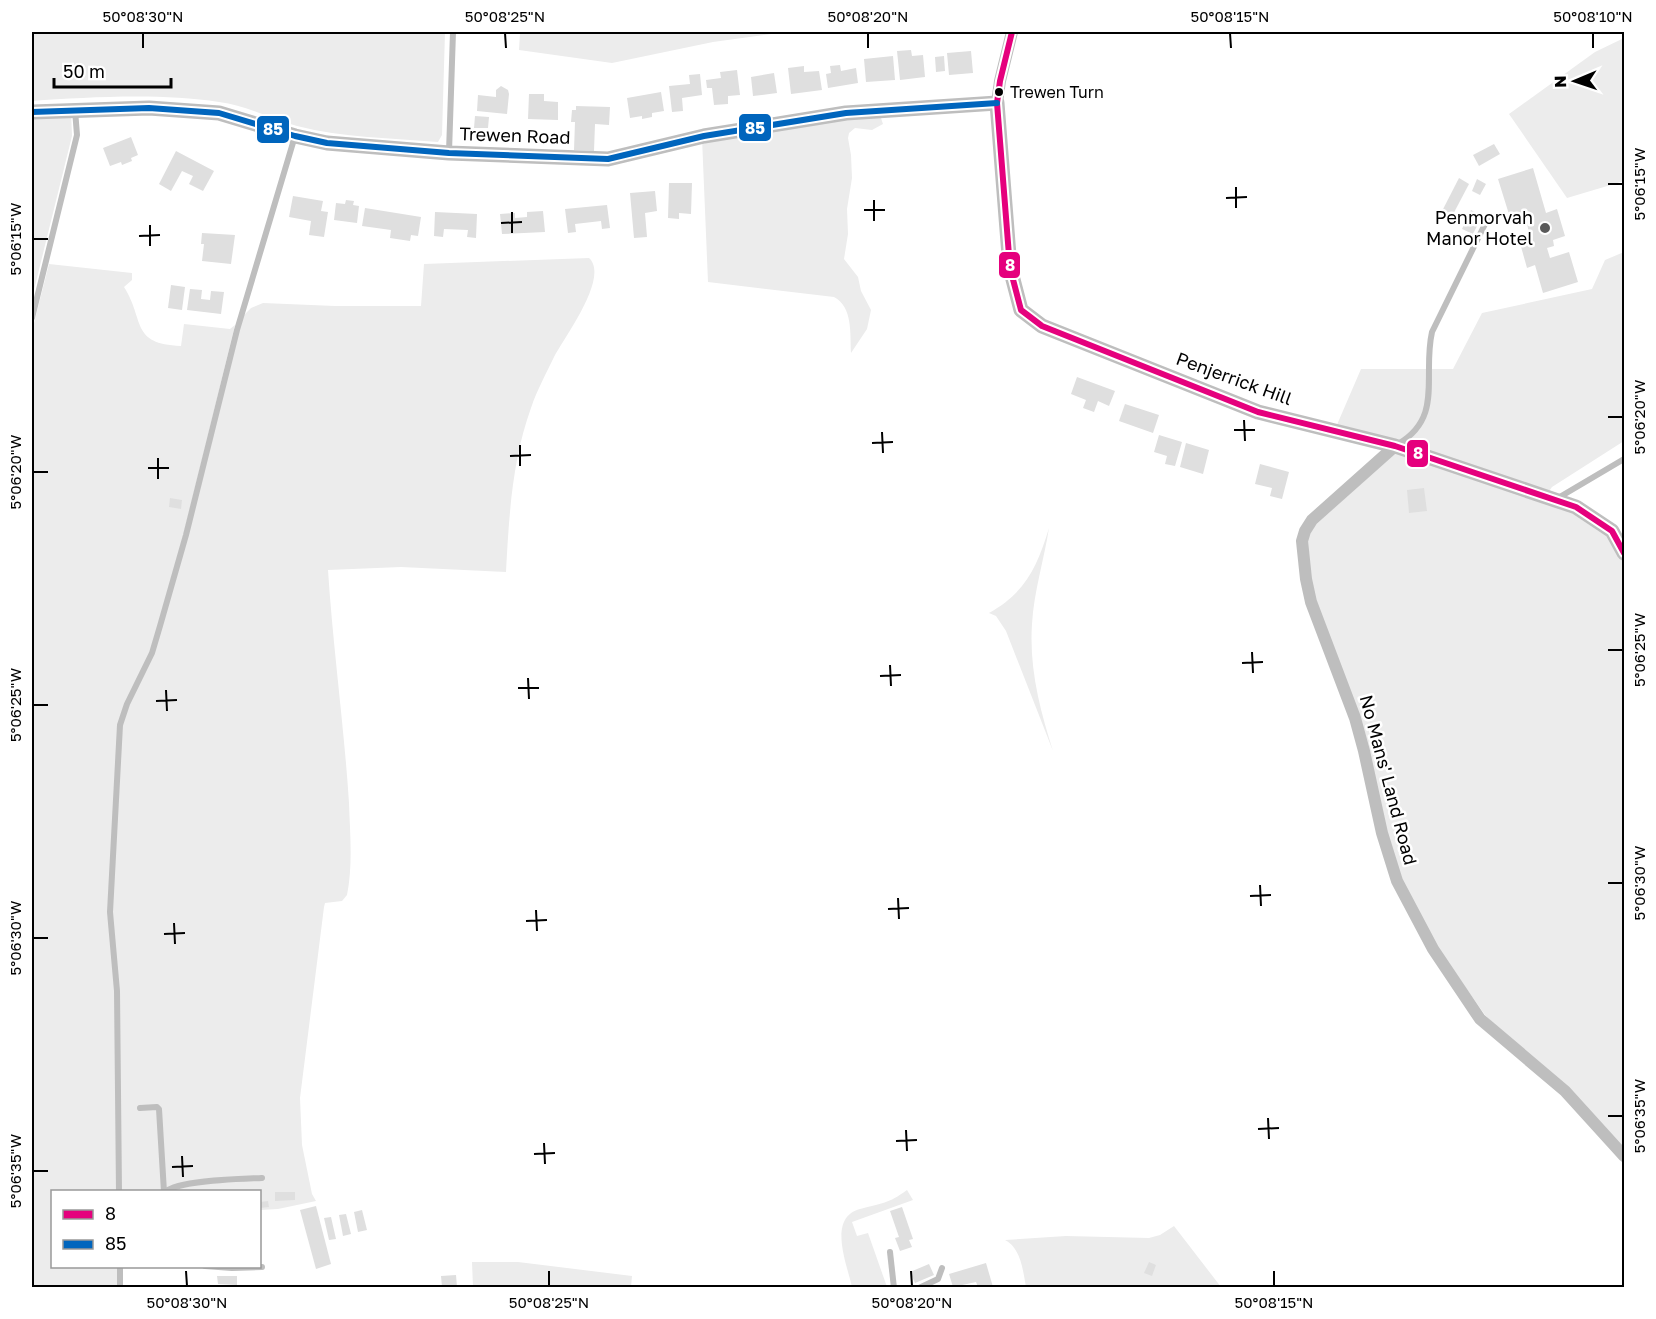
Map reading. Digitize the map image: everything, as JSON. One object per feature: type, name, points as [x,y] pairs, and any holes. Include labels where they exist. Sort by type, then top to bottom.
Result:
[{"type":"street","points":[[997,103],[1012,32]]},
{"type":"street","name":"Trewen Road","points":[[32,112],[149,108],[219,112],[295,136],[327,143],[449,153],[608,159],[704,136],[846,113],[997,103]]},
{"type":"street","name":"Penjerrick Hill","points":[[997,103],[1010,268],[1021,310],[1042,326],[1258,412],[1395,446],[1576,507],[1612,531],[1624,553]]},
{"type":"street","name":"No Mans' Land Road","points":[[1395,446],[1312,520],[1305,531],[1302,545],[1303,566],[1311,602],[1354,718],[1388,855],[1397,881],[1433,949],[1480,1019],[1565,1091],[1624,1156]]},
{"type":"lane","points":[[449,153],[453,32]]},
{"type":"lane","points":[[32,318],[77,135],[75,110]]},
{"type":"lane","points":[[119,1190],[117,981],[110,912],[120,725],[127,704],[152,653],[186,535],[237,330],[295,136]]},
{"type":"lane","points":[[1395,446],[1413,433],[1426,416],[1429,347],[1432,332],[1489,216]]},
{"type":"lane","points":[[1555,500],[1624,459]]},
{"type":"lane","points":[[140,1108],[159,1109],[164,1190]]},
{"type":"lane","points":[[166,1190],[192,1183],[262,1178]]},
{"type":"lane","points":[[890,1252],[894,1287]]},
{"type":"lane","points":[[120,1268],[120,1287]]},
{"type":"lane","points":[[919,1287],[938,1279],[942,1268]]},
{"type":"shaded area","points":[[32,32],[445,32],[442,135],[438,142],[332,133],[297,126],[238,106],[173,97],[32,101]]},
{"type":"shaded area","points":[[458,32],[786,32],[713,42],[612,63],[519,50],[520,33]]},
{"type":"shaded area","points":[[1624,38],[1624,181],[1567,198],[1509,114],[1595,52]]},
{"type":"shaded area","points":[[71,110],[72,136],[32,298],[32,112]]},
{"type":"shaded area","points":[[822,118],[881,118],[883,124],[872,130],[855,128],[849,133],[848,138],[852,178],[847,209],[848,234],[844,259],[858,277],[861,291],[871,310],[867,329],[851,353],[849,322],[845,307],[834,297],[708,282],[702,138]]},
{"type":"shaded area","points":[[1624,252],[1624,441],[1552,487],[1547,494],[1336,427],[1361,369],[1453,369],[1482,313],[1592,289],[1605,260]]},
{"type":"shaded area","points":[[589,258],[594,267],[594,279],[583,308],[554,357],[533,401],[512,489],[506,572],[401,567],[328,570],[347,774],[351,861],[347,895],[342,901],[325,903],[324,907],[300,1098],[302,1145],[312,1194],[316,1201],[261,1210],[261,1190],[51,1190],[51,1268],[118,1268],[118,1287],[32,1288],[32,331],[49,264],[132,273],[132,280],[124,287],[141,328],[154,341],[181,346],[184,324],[230,329],[235,325],[178,557],[241,318],[251,308],[263,303],[421,306],[424,264]]},
{"type":"shaded area","points":[[1399,451],[1575,510],[1610,533],[1624,559],[1624,1150],[1485,1015],[1436,945],[1400,876],[1314,598],[1306,541],[1310,530]]},
{"type":"shaded area","points":[[1049,528],[1035,600],[1032,657],[1036,689],[1053,751],[1006,631],[996,616],[989,613],[1002,605],[1021,587],[1040,555]]},
{"type":"shaded area","points":[[907,1190],[913,1200],[852,1222],[857,1236],[868,1233],[887,1287],[852,1287],[842,1243],[844,1222],[850,1214],[890,1201]]},
{"type":"shaded area","points":[[1174,1226],[1221,1287],[1026,1287],[1018,1254],[1015,1248],[1005,1240],[1066,1236],[1149,1238],[1160,1235]]},
{"type":"shaded area","points":[[472,1262],[518,1262],[632,1276],[631,1287],[473,1287]]},
{"type":"building","points":[[911,50],[912,56],[923,55],[925,77],[900,80],[897,51]]},
{"type":"building","points":[[971,51],[973,73],[949,75],[947,53]]},
{"type":"building","points":[[893,56],[895,80],[866,82],[864,59]]},
{"type":"building","points":[[944,56],[945,71],[936,72],[935,57]]},
{"type":"building","points":[[840,65],[841,71],[856,68],[858,83],[828,88],[826,74],[831,73],[830,66]]},
{"type":"building","points":[[804,66],[804,72],[819,71],[822,90],[791,94],[788,68]]},
{"type":"building","points":[[737,70],[740,95],[728,96],[728,104],[714,105],[712,88],[707,88],[706,80],[721,78],[720,72]]},
{"type":"building","points":[[774,73],[777,93],[753,96],[751,77]]},
{"type":"building","points":[[700,74],[702,95],[682,98],[683,111],[672,112],[669,86],[690,84],[689,75]]},
{"type":"building","points":[[501,86],[508,90],[509,94],[507,114],[477,111],[478,95],[496,97],[496,90]]},
{"type":"building","points":[[661,92],[664,111],[652,113],[652,117],[630,118],[627,98]]},
{"type":"building","points":[[529,94],[544,94],[544,101],[558,102],[558,120],[528,119]]},
{"type":"building","points":[[576,106],[610,107],[609,125],[595,124],[594,151],[574,150],[575,122],[571,122],[572,110],[576,110]]},
{"type":"building","points":[[475,116],[489,117],[488,128],[474,128]]},
{"type":"building","points":[[131,137],[138,155],[131,158],[132,161],[122,165],[121,162],[110,166],[103,148]]},
{"type":"building","points":[[1494,144],[1500,154],[1479,166],[1473,155]]},
{"type":"building","points":[[176,151],[214,171],[203,191],[189,184],[193,176],[182,171],[171,191],[159,184]]},
{"type":"building","name":"Penmorvah Manor Hotel","points":[[1533,168],[1546,213],[1557,209],[1565,236],[1553,240],[1554,246],[1547,248],[1550,258],[1569,252],[1578,282],[1543,293],[1535,265],[1527,268],[1518,236],[1529,233],[1526,219],[1512,224],[1498,179]]},
{"type":"building","points":[[1459,178],[1469,184],[1449,222],[1439,217]]},
{"type":"building","points":[[1477,179],[1486,184],[1480,195],[1472,191]]},
{"type":"building","points":[[669,183],[692,183],[691,214],[679,213],[679,219],[668,218]]},
{"type":"building","points":[[655,191],[657,211],[645,213],[647,237],[634,238],[630,193]]},
{"type":"building","points":[[293,196],[323,201],[321,211],[328,212],[324,237],[309,235],[311,221],[289,217]]},
{"type":"building","points":[[346,200],[354,201],[353,205],[359,206],[357,223],[334,220],[336,203],[345,204]]},
{"type":"building","points":[[607,205],[610,228],[602,229],[601,221],[575,224],[576,232],[568,233],[565,209]]},
{"type":"building","points":[[365,208],[421,217],[418,236],[411,235],[410,241],[390,238],[391,230],[362,226]]},
{"type":"building","points":[[1471,210],[1482,216],[1473,234],[1462,229]]},
{"type":"building","points":[[543,211],[545,232],[502,234],[500,214],[515,213],[515,218],[527,217],[527,212]]},
{"type":"building","points":[[435,212],[477,214],[476,238],[467,237],[468,230],[444,229],[443,237],[434,236]]},
{"type":"building","points":[[202,233],[235,235],[231,264],[202,261],[204,244],[201,244]]},
{"type":"building","points":[[171,285],[185,287],[182,310],[168,308]]},
{"type":"building","points":[[190,289],[202,290],[201,299],[210,300],[211,291],[224,292],[221,314],[187,310]]},
{"type":"building","points":[[1077,377],[1115,391],[1109,406],[1098,401],[1094,412],[1083,408],[1086,400],[1071,394]]},
{"type":"building","points":[[1125,404],[1159,415],[1153,433],[1119,421]]},
{"type":"building","points":[[1159,435],[1182,442],[1175,466],[1165,464],[1167,456],[1154,452]]},
{"type":"building","points":[[1186,443],[1209,450],[1203,474],[1180,467]]},
{"type":"building","points":[[1260,464],[1289,472],[1282,499],[1270,496],[1272,488],[1255,484]]},
{"type":"building","points":[[1424,488],[1427,511],[1409,513],[1407,490]]},
{"type":"building","points":[[170,498],[182,500],[181,509],[169,507]]},
{"type":"building","points":[[275,1192],[295,1192],[295,1200],[275,1201]]},
{"type":"building","points":[[268,1201],[269,1207],[261,1208],[261,1202]]},
{"type":"building","points":[[316,1206],[331,1264],[316,1269],[300,1210]]},
{"type":"building","points":[[902,1207],[913,1239],[909,1240],[912,1247],[900,1251],[895,1238],[899,1237],[890,1211]]},
{"type":"building","points":[[362,1210],[367,1230],[358,1232],[354,1212]]},
{"type":"building","points":[[346,1214],[351,1234],[343,1236],[339,1215]]},
{"type":"building","points":[[331,1217],[336,1239],[329,1240],[324,1218]]},
{"type":"building","points":[[1149,1262],[1156,1265],[1152,1276],[1144,1273]]},
{"type":"building","points":[[986,1263],[993,1287],[978,1287],[976,1282],[953,1287],[949,1274]]},
{"type":"building","points":[[929,1264],[934,1275],[915,1283],[910,1272]]},
{"type":"building","points":[[456,1275],[457,1287],[442,1287],[441,1276]]},
{"type":"building","points":[[217,1276],[237,1276],[237,1285],[218,1284]]},
{"type":"transit line","name":"8","points":[[1012,32],[997,103],[1010,268],[1021,310],[1042,326],[1258,412],[1395,446],[1576,507],[1612,531],[1624,553]]},
{"type":"transit line","name":"85","points":[[32,112],[149,108],[219,113],[295,136],[327,143],[449,153],[608,159],[704,136],[846,113],[997,103]]},
{"type":"place","name":"Trewen Turn","points":[[999,92]]},
{"type":"place","name":"Penmorvah Manor Hotel","points":[[1545,228]]}]
